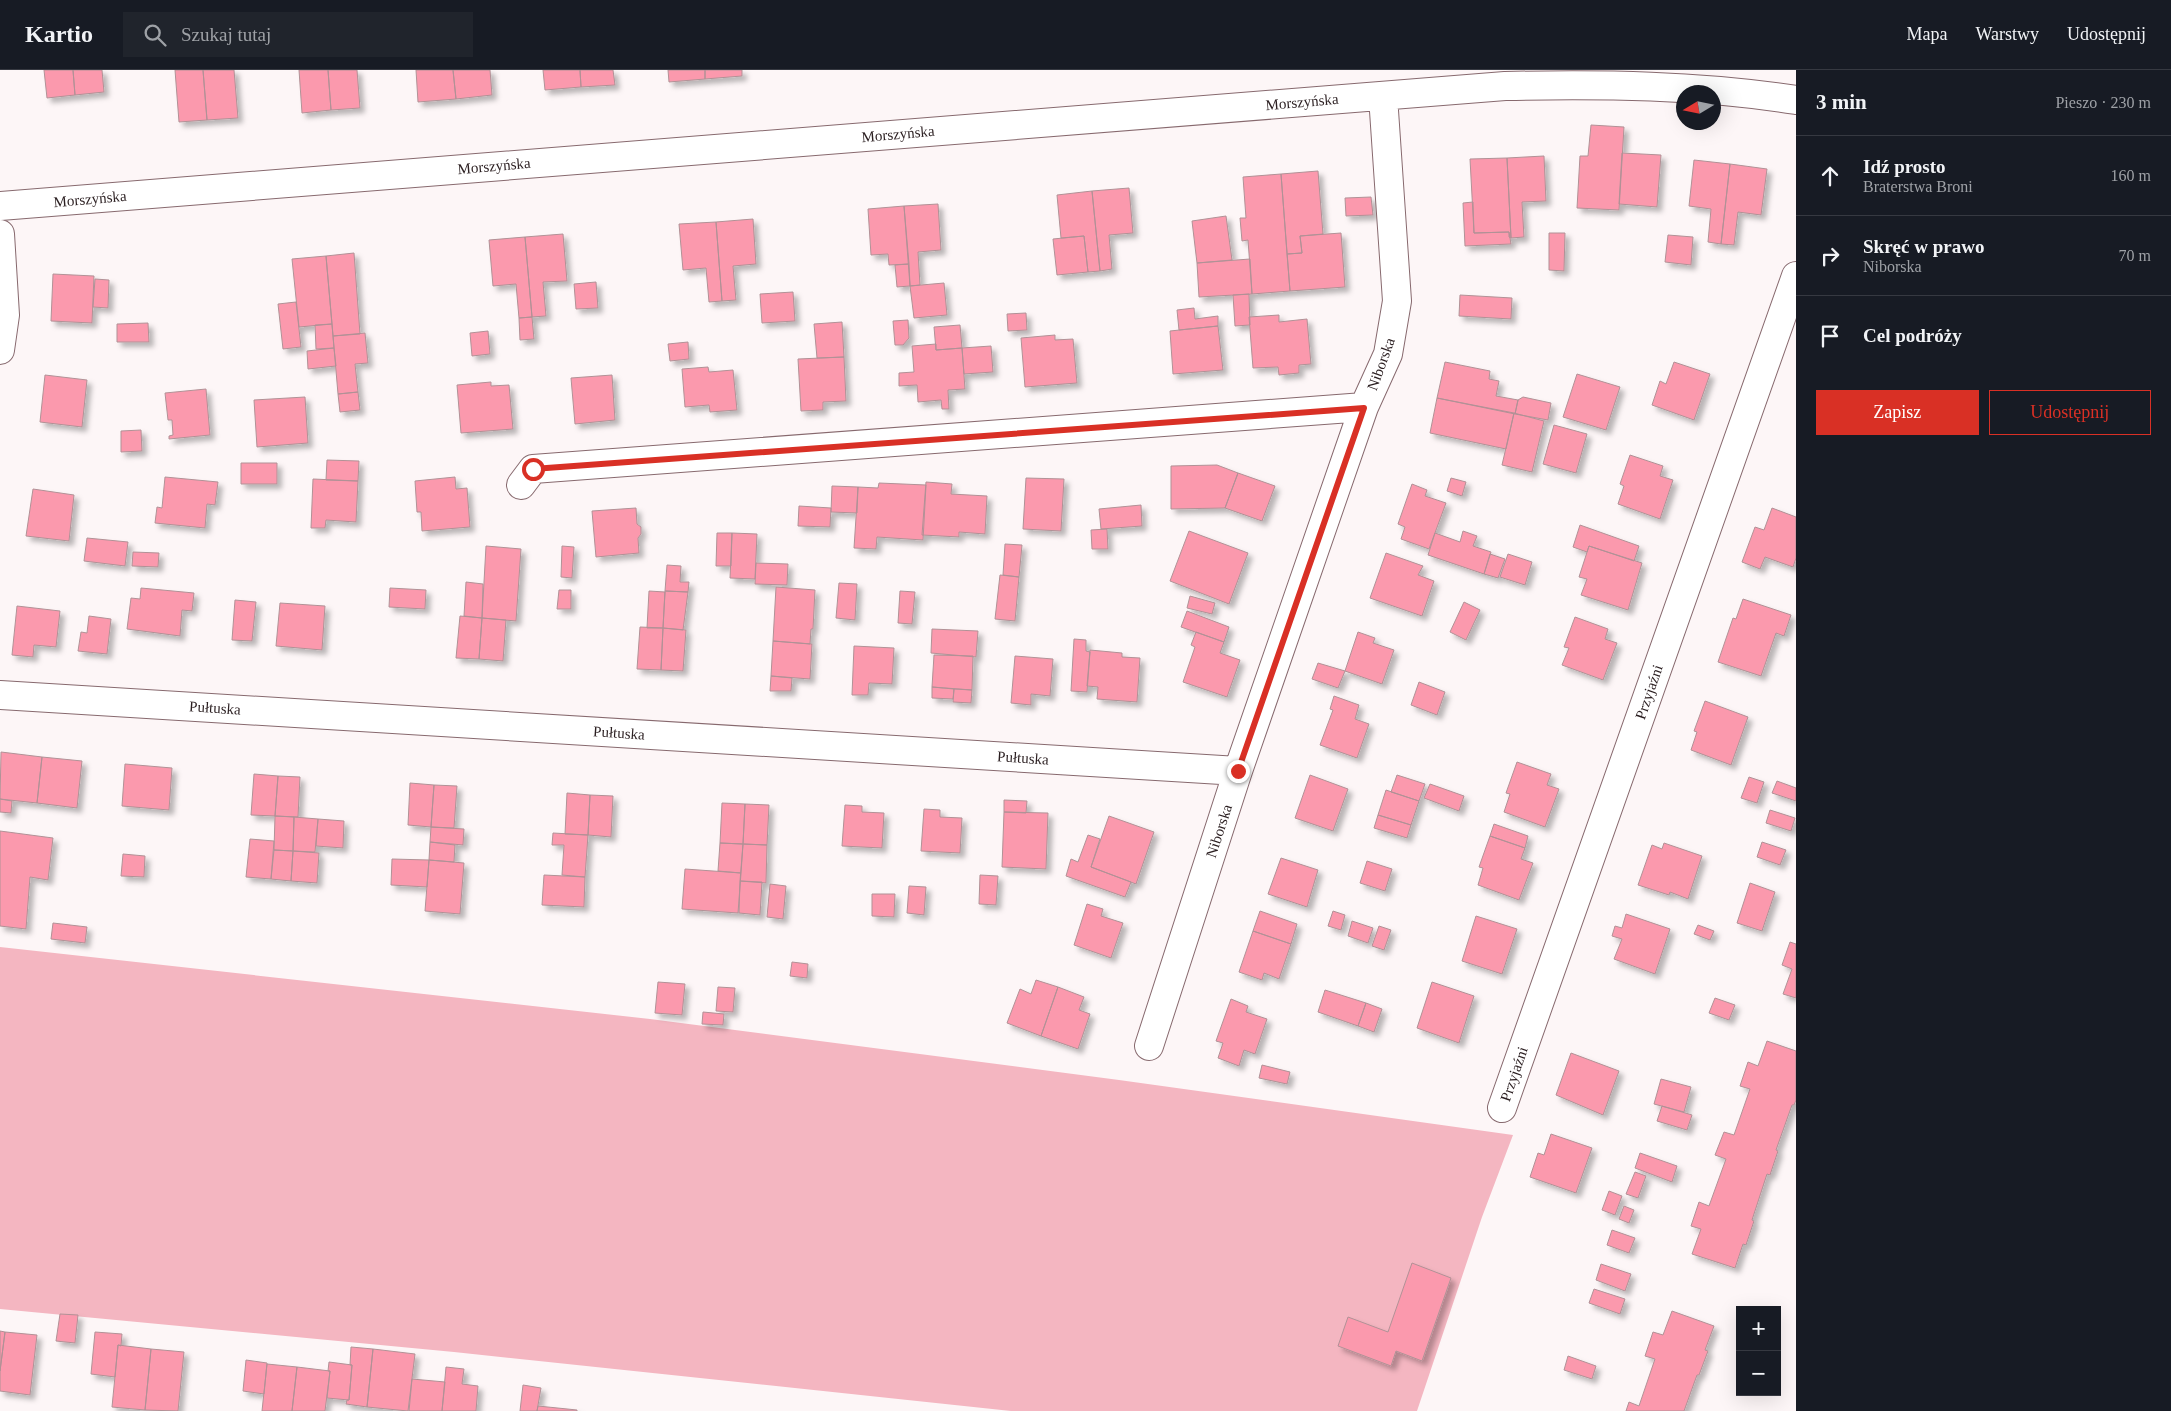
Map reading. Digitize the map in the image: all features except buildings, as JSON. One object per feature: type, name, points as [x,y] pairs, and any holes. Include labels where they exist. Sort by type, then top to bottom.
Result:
[{"type":"street","name":"Morszyńska","points":[[0,206],[1505,86],[1577,84],[1694,89],[1796,100]]},
{"type":"street","name":"Niborska","points":[[1149,1046],[1238,771],[1364,408],[1388,354],[1397,301],[1383,96]]},
{"type":"street","points":[[0,234],[5,315],[0,350]]},
{"type":"street","name":"Przyjaźni","points":[[1502,1108],[1796,276]]},
{"type":"street","points":[[522,485],[533,469],[1364,408]]},
{"type":"street","name":"Pułtuska","points":[[0,695],[1238,771]]},
{"type":"shaded area","points":[[0,947],[650,1019],[1119,1080],[1513,1135],[1482,1217],[1417,1411],[1011,1411],[454,1352],[0,1309]]},
{"type":"route","points":[[533,469],[1364,408],[1238,771]]}]
